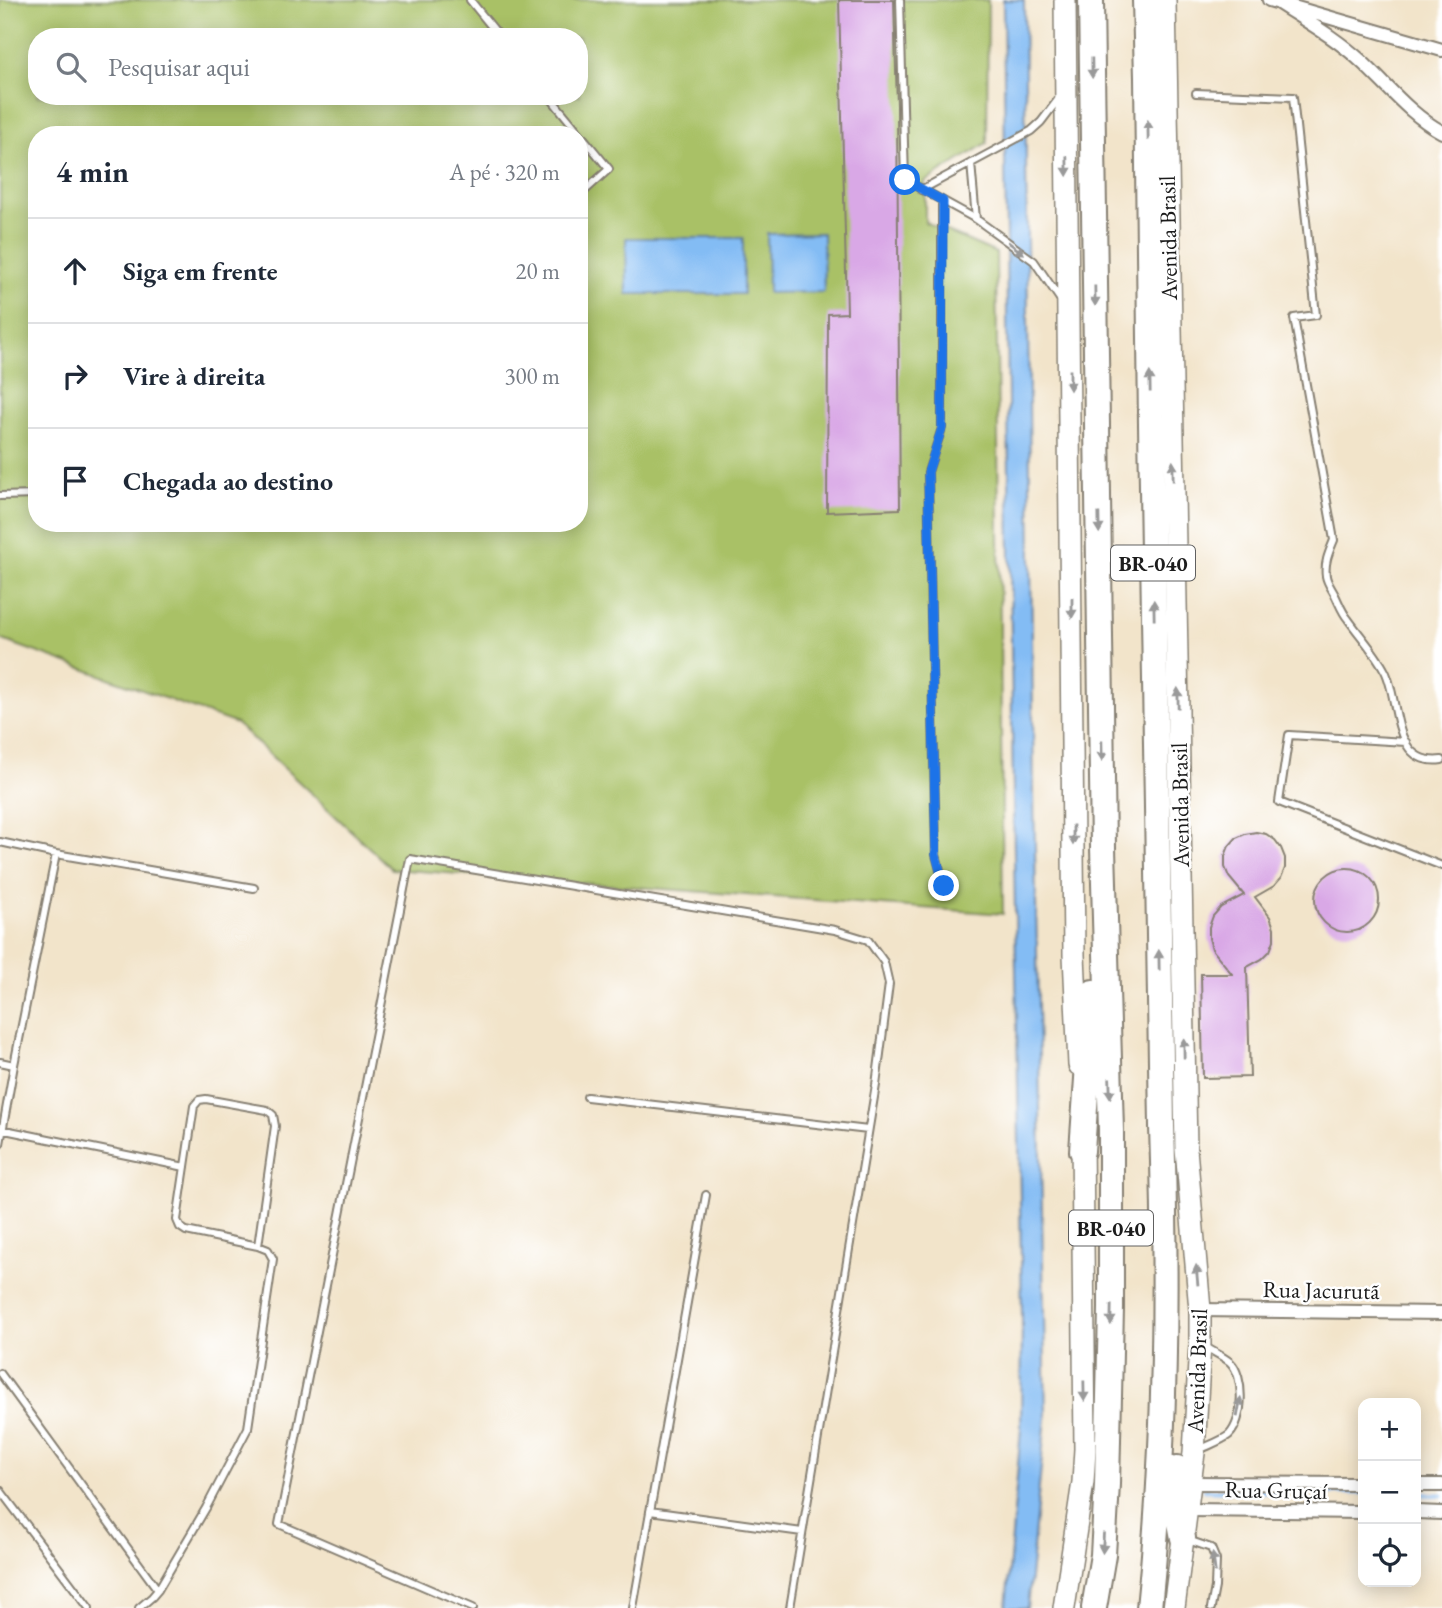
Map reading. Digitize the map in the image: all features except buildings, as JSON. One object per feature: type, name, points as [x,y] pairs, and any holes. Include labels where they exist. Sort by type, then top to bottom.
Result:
[{"type":"highway","points":[[1064,1608],[1083,1482],[1085,1449],[1082,1151],[1074,954],[1065,0]]},
{"type":"highway","name":"BR-040","points":[[1091,0],[1103,848],[1111,1130],[1107,1484],[1103,1543],[1094,1608]]},
{"type":"highway","name":"Avenida Brasil","points":[[1145,0],[1166,1239],[1164,1408],[1149,1608]]},
{"type":"highway","name":"Avenida Brasil","points":[[1165,0],[1186,1149],[1200,1310],[1194,1453],[1174,1608]]},
{"type":"highway","points":[[1082,1151],[1103,848]]},
{"type":"highway","points":[[1162,1126],[1173,1187],[1180,1382],[1176,1502],[1182,1538]]},
{"type":"street","points":[[1273,1],[1442,50]]},
{"type":"street","points":[[1273,1],[1337,41],[1361,60],[1404,104],[1442,132]]},
{"type":"street","name":"Rua Jacurutã","points":[[1200,1310],[1442,1313]]},
{"type":"street","name":"Rua Gruçaí","points":[[1191,1483],[1358,1485]]},
{"type":"street","points":[[1421,1485],[1442,1485]]},
{"type":"street","name":"Rua Gruçaí","points":[[1188,1510],[1358,1512]]},
{"type":"street","points":[[1421,1512],[1442,1513]]},
{"type":"lane","points":[[470,0],[493,28]]},
{"type":"lane","points":[[900,0],[905,180],[976,219],[1034,261],[1069,312]]},
{"type":"lane","points":[[921,190],[1031,131],[1067,89]]},
{"type":"lane","points":[[1196,93],[1293,97],[1316,315],[1294,318],[1334,540],[1326,562],[1326,579],[1346,616],[1387,674],[1400,730],[1411,751],[1420,757],[1442,760]]},
{"type":"lane","points":[[556,105],[573,126]]},
{"type":"lane","points":[[588,144],[608,169],[588,188]]},
{"type":"lane","points":[[971,163],[976,219]]},
{"type":"lane","points":[[943,201],[942,428],[928,472],[936,855],[944,886]]},
{"type":"lane","points":[[0,496],[28,495]]},
{"type":"lane","points":[[1406,742],[1289,735],[1279,802],[1442,866]]},
{"type":"lane","points":[[0,842],[254,888]]},
{"type":"lane","points":[[0,1144],[55,854]]},
{"type":"lane","points":[[473,1608],[279,1524],[410,859],[835,930],[868,940],[884,962],[889,984],[868,1130],[790,1608]]},
{"type":"lane","points":[[0,1062],[14,1065]]},
{"type":"lane","points":[[587,1097],[868,1130]]},
{"type":"lane","points":[[139,1608],[158,1590],[206,1508],[248,1428],[273,1259],[268,1250],[258,1246],[186,1231],[180,1227],[177,1220],[194,1106],[199,1100],[267,1110],[273,1115],[275,1125],[258,1246]]},
{"type":"lane","points":[[1,1129],[185,1167]]},
{"type":"lane","points":[[633,1608],[706,1195]]},
{"type":"lane","points":[[1194,1453],[1229,1435],[1241,1405],[1241,1385],[1232,1363],[1200,1344]]},
{"type":"lane","points":[[0,1373],[158,1590]]},
{"type":"lane","points":[[0,1490],[89,1608]]},
{"type":"lane","points":[[650,1511],[802,1532]]},
{"type":"lane","points":[[1182,1538],[1211,1548],[1216,1560],[1211,1608]]},
{"type":"lane","points":[[149,1608],[152,1597]]},
{"type":"green space","points":[[0,0],[988,0],[987,143],[925,182],[925,222],[996,253],[1003,914],[392,869],[237,724],[0,639]]},
{"type":"water","points":[[1003,0],[1024,0],[1034,796],[1046,1417],[1027,1608],[1006,1608],[1021,1428],[1022,1319]]},
{"type":"water","points":[[823,233],[824,292],[768,293],[767,234]]},
{"type":"water","points":[[626,238],[743,238],[743,294],[627,294]]},
{"type":"waterway","points":[[1204,1490],[1358,1493]]},
{"type":"waterway","points":[[1421,1494],[1442,1495]]},
{"type":"route","points":[[905,180],[943,201],[942,428],[928,472],[936,855],[944,886]]}]
